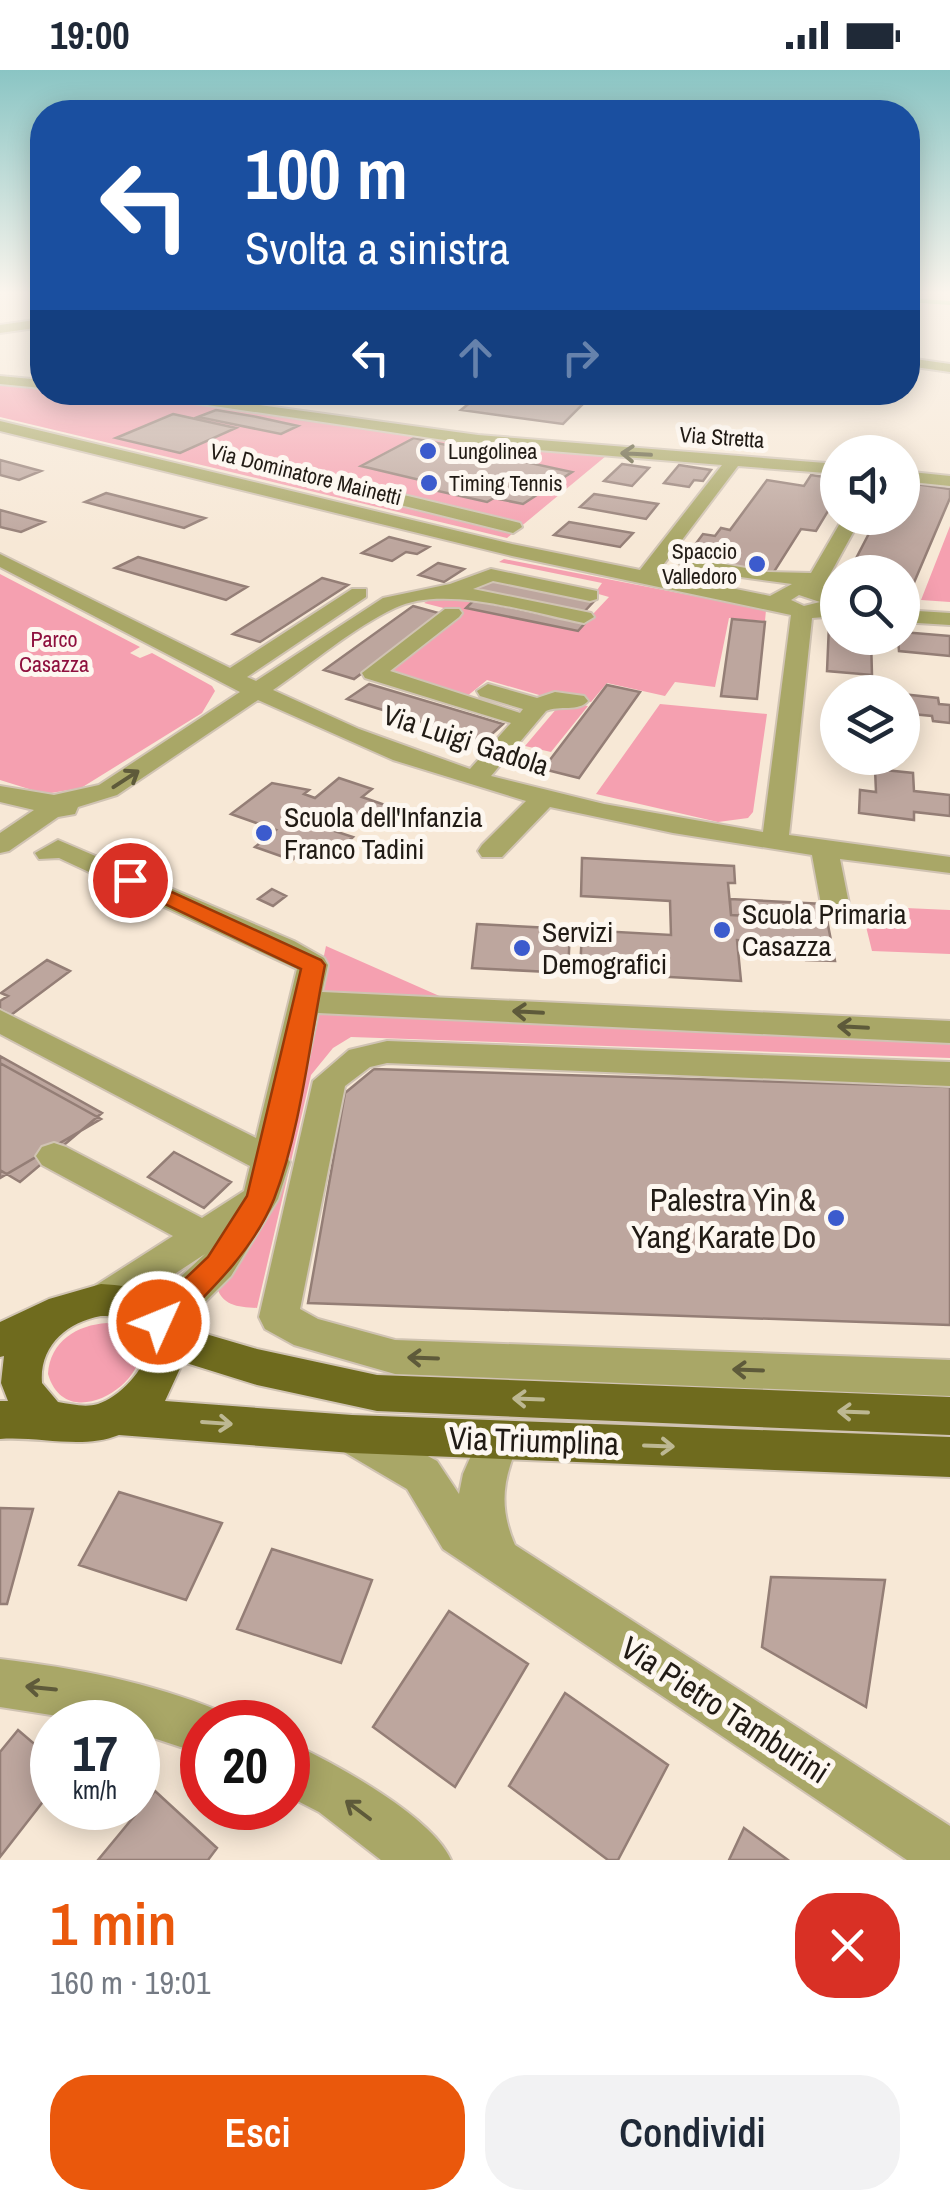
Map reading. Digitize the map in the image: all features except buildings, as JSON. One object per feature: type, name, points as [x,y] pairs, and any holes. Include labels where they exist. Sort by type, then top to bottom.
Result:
[{"type":"main road","name":"Via Triumplina","points":[[104,1300],[145,1309],[164,1331],[256,1368],[377,1393],[950,1416]]},
{"type":"main road","points":[[0,1340],[80,1304],[104,1300]]},
{"type":"main road","points":[[48,1419],[32,1407],[22,1390],[20,1370],[38,1331],[57,1316]]},
{"type":"main road","points":[[120,1416],[142,1401],[158,1382],[167,1361],[164,1331]]},
{"type":"main road","name":"Via Triumplina","points":[[0,1420],[48,1419],[72,1426],[97,1424],[120,1416],[352,1434],[950,1457]]},
{"type":"street","points":[[0,380],[30,383]]},
{"type":"street","name":"Via Stretta","points":[[220,405],[514,446],[820,467]]},
{"type":"street","name":"Via Dominatore Mainetti","points":[[0,426],[644,577],[814,600]]},
{"type":"street","points":[[644,577],[735,459]]},
{"type":"street","points":[[920,478],[950,481]]},
{"type":"street","points":[[358,490],[513,526]]},
{"type":"street","points":[[385,519],[412,503]]},
{"type":"street","points":[[776,842],[814,600],[844,535]]},
{"type":"street","points":[[658,559],[768,578],[814,600]]},
{"type":"street","name":"Via Luigi Gadola","points":[[0,560],[351,734],[476,778],[703,832],[950,865]]},
{"type":"street","points":[[0,845],[51,810],[76,806],[108,790],[404,594],[455,590],[492,575],[590,595]]},
{"type":"street","points":[[232,678],[359,593]]},
{"type":"street","points":[[404,594],[467,594],[584,618]]},
{"type":"street","points":[[404,594],[452,613],[374,673],[510,716]]},
{"type":"street","points":[[920,617],[950,619]]},
{"type":"street","points":[[480,689],[538,706]]},
{"type":"street","points":[[476,778],[538,706],[554,698],[576,701]]},
{"type":"street","points":[[506,743],[535,750]]},
{"type":"street","points":[[0,794],[36,803],[86,799]]},
{"type":"street","points":[[492,851],[545,797]]},
{"type":"street","points":[[824,848],[836,904]]},
{"type":"street","points":[[59,858],[72,859],[248,938],[307,981],[950,1032]]},
{"type":"street","points":[[164,1331],[218,1265],[260,1199],[272,1162],[280,1094],[307,981]]},
{"type":"street","points":[[20,1028],[272,1162]]},
{"type":"street","points":[[950,1074],[387,1052],[360,1058],[330,1081],[279,1316],[308,1333],[395,1357],[950,1378]]},
{"type":"street","points":[[54,1156],[204,1236]]},
{"type":"street","points":[[104,1300],[260,1199]]},
{"type":"street","name":"Via Pietro Tamburini","points":[[352,1434],[422,1475],[459,1534],[943,1856]]},
{"type":"street","points":[[499,1440],[481,1477],[480,1516],[500,1563]]},
{"type":"street","points":[[0,1683],[155,1710],[180,1720]]},
{"type":"street","points":[[310,1780],[337,1794],[424,1860]]},
{"type":"green space","name":"Timing Tennis","points":[[0,382],[30,386],[30,405],[197,405],[450,440],[606,456],[507,538],[0,417]]},
{"type":"green space","points":[[950,526],[950,602],[921,600]]},
{"type":"green space","points":[[504,559],[766,610],[765,621],[729,618],[715,687],[675,682],[665,696],[607,683],[591,702],[546,697],[487,680],[466,697],[386,673],[459,612],[424,603],[429,600],[474,600],[467,608],[577,631],[609,597],[595,593],[602,583],[499,562]]},
{"type":"green space","name":"Parco Casazza","points":[[0,574],[140,647],[130,653],[140,658],[152,653],[212,686],[215,691],[202,713],[81,788],[45,794],[0,780]]},
{"type":"green space","points":[[563,701],[588,706],[551,752],[525,746]]},
{"type":"green space","points":[[660,704],[767,714],[753,812],[748,818],[718,822],[596,794]]},
{"type":"green space","points":[[861,906],[950,910],[950,954],[872,951]]},
{"type":"green space","points":[[326,946],[444,998],[323,993],[317,989]]},
{"type":"green space","points":[[312,1014],[950,1039],[950,1058],[351,1037],[333,1048],[311,1075],[257,1308],[237,1306],[222,1297],[216,1284]]},
{"type":"green space","points":[[107,1323],[132,1335],[140,1351],[135,1370],[121,1386],[101,1398],[80,1402],[61,1395],[48,1374],[54,1352],[76,1331]]},
{"type":"place","name":"Lungolinea","points":[[428,451]]},
{"type":"place","name":"Timing Tennis","points":[[429,483]]},
{"type":"place","name":"Spaccio Valledoro","points":[[757,564]]},
{"type":"place","name":"Scuola dell'Infanzia Franco Tadini","points":[[264,833]]},
{"type":"place","name":"Scuola Primaria Casazza","points":[[722,930]]},
{"type":"place","name":"Servizi Demografici","points":[[522,948]]},
{"type":"place","name":"Palestra Yin & Yang Karate Do","points":[[836,1218]]},
{"type":"route","points":[[130,880],[284,948],[313,965],[272,1162],[260,1199],[218,1265],[159,1322]]}]
